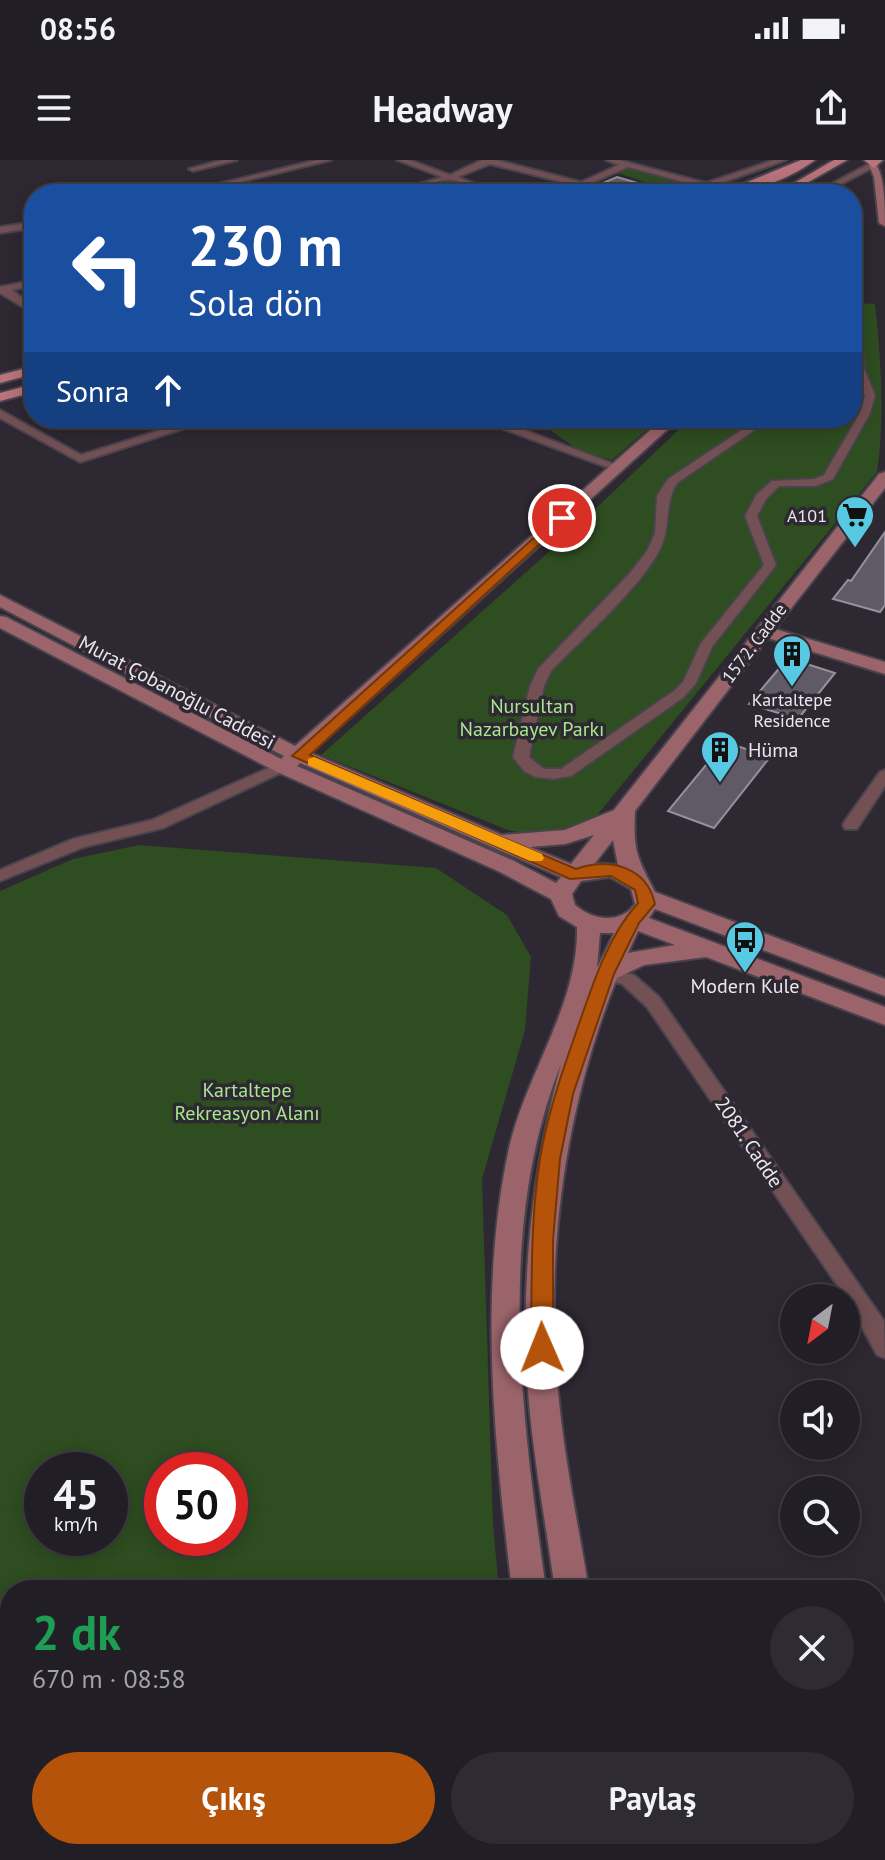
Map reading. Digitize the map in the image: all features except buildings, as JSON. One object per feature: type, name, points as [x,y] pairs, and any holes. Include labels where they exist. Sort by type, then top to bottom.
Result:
[{"type":"main road","points":[[751,184],[810,160]]},
{"type":"main road","points":[[795,184],[842,160]]},
{"type":"main road","points":[[777,162],[793,168]]},
{"type":"main road","points":[[877,167],[885,223]]},
{"type":"main road","points":[[0,379],[24,373]]},
{"type":"main road","points":[[0,397],[24,391]]},
{"type":"main road","points":[[291,762],[661,428]]},
{"type":"main road","name":"1572. Cadde","points":[[561,895],[568,880],[576,875],[885,477]]},
{"type":"main road","name":"Murat Çobanoğlu Caddesi","points":[[0,600],[291,762],[485,835],[576,875]]},
{"type":"main road","name":"Murat Çobanoğlu Caddesi","points":[[0,621],[506,866],[561,895],[568,911],[588,923]]},
{"type":"main road","points":[[763,631],[885,668]]},
{"type":"main road","points":[[485,835],[541,842],[569,837],[604,823],[625,810]]},
{"type":"main road","points":[[625,810],[623,849],[641,902],[710,949],[885,1016]]},
{"type":"main road","points":[[528,1580],[517,1496],[505,1284],[521,1155],[539,1089],[596,972],[641,902],[636,880],[613,870],[587,871],[576,875]]},
{"type":"main road","points":[[571,1580],[544,1401],[542,1240],[550,1159],[596,972],[588,923],[613,926],[641,902]]},
{"type":"main road","points":[[641,902],[885,988]]},
{"type":"main road","points":[[596,972],[639,957],[710,949]]},
{"type":"street","points":[[193,169],[233,160]]},
{"type":"street","points":[[223,184],[327,160]]},
{"type":"street","points":[[401,160],[467,184]]},
{"type":"street","points":[[427,184],[489,160],[581,184],[620,162],[700,184]]},
{"type":"street","points":[[713,184],[777,162]]},
{"type":"street","points":[[844,184],[877,167]]},
{"type":"street","points":[[0,230],[24,226]]},
{"type":"street","points":[[2,290],[24,285]]},
{"type":"street","points":[[2,290],[24,304]]},
{"type":"street","points":[[862,376],[870,395],[862,418]]},
{"type":"street","points":[[0,413],[24,427]]},
{"type":"street","points":[[26,428],[80,459],[179,428]]},
{"type":"street","points":[[510,428],[616,467]]},
{"type":"street","points":[[752,428],[666,488],[661,533],[653,552],[635,576],[545,669],[537,686],[521,757],[529,768],[548,775],[566,773],[679,694],[689,683],[706,646],[770,565],[751,516],[756,503],[776,483],[816,482],[829,477],[857,428]]},
{"type":"street","points":[[0,876],[71,846],[172,818],[291,762]]},
{"type":"street","points":[[851,825],[885,775]]},
{"type":"street","name":"2081. Cadde","points":[[596,972],[628,979],[653,1002],[876,1328],[885,1348]]},
{"type":"green space","points":[[626,167],[678,179],[685,184],[650,184],[618,173]]},
{"type":"green space","name":"Nursultan Nazarbayev Parkı","points":[[862,303],[875,304],[881,388],[877,472],[594,819],[552,834],[508,830],[321,755],[570,533],[680,428],[862,428]]},
{"type":"green space","points":[[547,428],[649,428],[612,460],[580,451]]},
{"type":"green space","name":"Kartaltepe Rekreasyon Alanı","points":[[139,845],[436,868],[507,915],[531,957],[525,1030],[482,1179],[493,1525],[498,1580],[0,1580],[0,891],[73,859]]},
{"type":"slow traffic","points":[[314,762],[536,858]]},
{"type":"place","name":"A101","points":[[855,549]]},
{"type":"place","name":"Kartaltepe Residence","points":[[792,688]]},
{"type":"place","name":"Hüma","points":[[720,784]]},
{"type":"place","name":"Modern Kule","points":[[745,974]]},
{"type":"route","points":[[542,1348],[542,1240],[550,1159],[564,1094],[605,974],[632,920],[643,912],[646,904],[643,888],[636,880],[613,870],[600,869],[576,875],[299,756],[562,518]]}]
